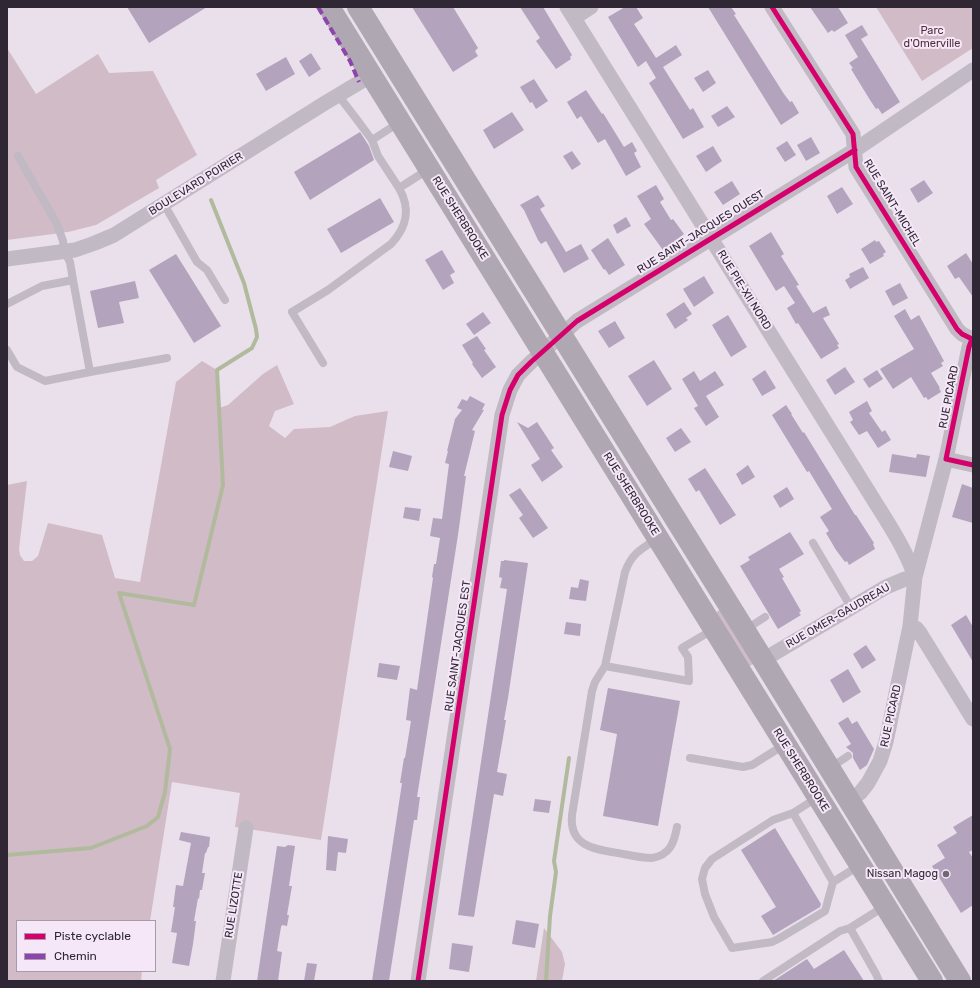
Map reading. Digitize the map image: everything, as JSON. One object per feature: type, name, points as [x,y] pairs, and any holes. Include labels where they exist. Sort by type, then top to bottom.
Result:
[{"type":"main road","name":"RUE SHERBROOKE","points":[[329,7],[932,981]]},
{"type":"main road","points":[[358,7],[960,981]]},
{"type":"street","points":[[570,12],[591,7]]},
{"type":"street","name":"RUE SAINT-MICHEL","points":[[772,7],[852,134],[856,167],[957,329],[962,334],[973,339]]},
{"type":"street","name":"RUE PIE-XII NORD","points":[[570,12],[891,528],[909,561],[915,577]]},
{"type":"street","name":"RUE SAINT-JACQUES OUEST","points":[[561,334],[577,321],[711,237],[855,150],[973,70]]},
{"type":"street","name":"BOULEVARD POIRIER","points":[[7,259],[84,248],[114,235],[372,75]]},
{"type":"street","name":"RUE SAINT-JACQUES EST","points":[[418,981],[502,415],[507,396],[516,379],[561,334]]},
{"type":"street","name":"RUE PICARD","points":[[850,801],[864,788],[882,755],[910,626],[915,577],[946,458],[969,347],[973,339]]},
{"type":"street","points":[[946,458],[973,465]]},
{"type":"street","name":"RUE OMER-GAUDREAU","points":[[763,660],[852,609],[886,587],[905,579],[915,577]]},
{"type":"street","points":[[910,626],[916,628],[920,633],[973,719]]},
{"type":"street","name":"RUE LIZOTTE","points":[[223,981],[246,828]]},
{"type":"street","points":[[969,981],[973,978]]},
{"type":"lane","points":[[323,363],[292,312],[328,290],[391,244],[398,237],[403,226],[406,208],[404,196],[378,156],[372,140],[338,95]]},
{"type":"lane","points":[[372,140],[400,121]]},
{"type":"lane","points":[[18,156],[57,224],[64,241],[64,251],[70,262],[72,280],[90,372]]},
{"type":"lane","points":[[399,188],[430,169]]},
{"type":"lane","points":[[164,204],[197,262],[207,270],[225,300]]},
{"type":"lane","points":[[7,304],[42,286],[72,280]]},
{"type":"lane","points":[[7,350],[17,367],[45,382],[167,358]]},
{"type":"lane","points":[[658,538],[636,552],[624,572],[605,666],[595,682],[590,701],[572,815],[572,824],[575,834],[580,841],[592,849],[652,858],[661,856],[670,849],[677,827]]},
{"type":"lane","points":[[813,543],[852,609]]},
{"type":"lane","points":[[744,630],[765,617]]},
{"type":"lane","points":[[605,666],[690,681],[688,658],[682,648],[714,628]]},
{"type":"lane","points":[[690,758],[743,767],[752,765],[785,744]]},
{"type":"lane","points":[[829,768],[848,756]]},
{"type":"lane","points":[[818,797],[793,813],[773,820],[712,859],[705,868],[702,874],[702,879],[708,902],[714,917],[732,948],[776,940],[825,911],[833,882],[860,865]]},
{"type":"lane","points":[[793,813],[833,882]]},
{"type":"lane","points":[[763,981],[840,931],[850,928],[886,906]]},
{"type":"lane","points":[[850,928],[879,981]]},
{"type":"green space","name":"Parc d'Omerville","points":[[876,7],[973,7],[973,48],[922,81]]},
{"type":"green space","points":[[7,48],[36,94],[98,54],[109,73],[153,71],[197,155],[156,180],[159,188],[96,225],[68,232],[7,240]]},
{"type":"green space","points":[[202,361],[217,370],[219,408],[228,405],[263,374],[277,365],[294,404],[275,411],[269,426],[285,438],[294,429],[330,427],[355,416],[388,411],[321,840],[235,827],[240,793],[172,782],[150,920],[16,920],[16,972],[142,972],[141,981],[7,981],[7,485],[27,481],[19,549],[20,555],[24,561],[32,561],[38,556],[48,523],[102,535],[115,578],[140,582],[176,382]]},
{"type":"green space","points":[[721,609],[755,663],[748,667],[715,613]]},
{"type":"green space","points":[[544,928],[562,952],[565,964],[562,981],[536,981]]},
{"type":"building","points":[[127,7],[207,7],[149,43]]},
{"type":"building","points":[[412,7],[453,7],[478,48],[475,51],[478,56],[453,72]]},
{"type":"building","points":[[520,7],[543,7],[572,55],[570,57],[571,59],[556,69],[536,41],[540,38]]},
{"type":"building","points":[[625,7],[636,7],[643,18],[634,24],[656,58],[676,45],[682,55],[663,67],[690,110],[693,108],[704,127],[683,139],[649,83],[656,78],[646,61],[638,67],[608,17]]},
{"type":"building","points":[[708,7],[731,7],[736,14],[734,15],[784,94],[790,102],[792,101],[799,113],[781,125]]},
{"type":"building","points":[[810,7],[838,7],[848,23],[834,32],[832,30],[828,33]]},
{"type":"building","points":[[862,25],[868,35],[861,39],[900,102],[882,114],[878,108],[876,109],[870,100],[851,69],[853,68],[849,63],[858,57],[845,35]]},
{"type":"building","points":[[311,53],[321,69],[309,77],[299,61]]},
{"type":"building","points":[[286,57],[295,74],[266,91],[256,74]]},
{"type":"building","points":[[708,70],[716,83],[703,92],[694,78]]},
{"type":"building","points":[[534,79],[548,101],[536,109],[532,102],[530,103],[520,87]]},
{"type":"building","points":[[586,90],[602,114],[603,113],[624,147],[632,142],[637,151],[634,153],[641,167],[626,176],[605,139],[598,143],[581,116],[577,119],[567,102]]},
{"type":"building","points":[[727,106],[735,117],[718,127],[711,116]]},
{"type":"building","points":[[512,112],[524,130],[494,149],[483,130]]},
{"type":"building","points":[[360,132],[369,146],[374,160],[310,200],[294,172]]},
{"type":"building","points":[[811,137],[820,153],[806,161],[797,145]]},
{"type":"building","points":[[787,141],[796,155],[785,162],[776,148]]},
{"type":"building","points":[[713,146],[722,161],[706,172],[696,156]]},
{"type":"building","points":[[572,151],[581,164],[572,170],[563,156]]},
{"type":"building","points":[[924,180],[933,193],[918,203],[910,189]]},
{"type":"building","points":[[732,181],[740,194],[723,205],[714,192]]},
{"type":"building","points":[[656,185],[664,199],[660,202],[671,220],[673,219],[684,234],[663,250],[644,224],[651,219],[637,196]]},
{"type":"building","points":[[842,187],[853,204],[837,214],[827,196]]},
{"type":"building","points":[[538,195],[545,206],[540,209],[566,252],[581,244],[589,259],[564,273],[546,241],[541,244],[538,240],[524,210],[520,205]]},
{"type":"building","points":[[380,198],[394,222],[341,253],[327,229]]},
{"type":"building","points":[[626,217],[631,226],[617,234],[613,225]]},
{"type":"building","points":[[771,232],[784,254],[781,256],[799,285],[796,286],[813,313],[826,306],[830,315],[823,318],[839,344],[837,345],[839,348],[821,359],[798,323],[796,324],[787,308],[795,303],[784,286],[776,291],[749,246]]},
{"type":"building","points":[[608,238],[625,265],[609,275],[591,250]]},
{"type":"building","points":[[875,240],[876,242],[879,241],[886,252],[883,254],[884,256],[870,264],[861,249]]},
{"type":"building","points":[[442,250],[455,272],[450,275],[454,283],[443,290],[425,260]]},
{"type":"building","points":[[966,253],[973,264],[973,297],[959,277],[955,279],[947,266]]},
{"type":"building","points":[[176,254],[221,326],[194,343],[149,270]]},
{"type":"building","points":[[863,267],[869,278],[850,289],[845,280],[850,277],[849,274]]},
{"type":"building","points":[[704,276],[714,293],[694,307],[683,289]]},
{"type":"building","points":[[135,281],[139,298],[119,302],[124,323],[98,328],[90,291]]},
{"type":"building","points":[[900,283],[908,298],[893,306],[885,291]]},
{"type":"building","points":[[684,302],[692,314],[686,318],[688,320],[675,329],[666,314]]},
{"type":"building","points":[[905,309],[911,320],[919,315],[944,361],[941,363],[943,366],[931,373],[941,392],[928,400],[926,397],[924,398],[911,377],[893,389],[880,369],[914,349],[894,316]]},
{"type":"building","points":[[483,312],[491,323],[474,335],[466,324]]},
{"type":"building","points":[[728,315],[747,347],[731,357],[712,325]]},
{"type":"building","points":[[615,321],[625,338],[609,348],[598,331]]},
{"type":"building","points":[[477,336],[486,349],[484,350],[496,367],[482,378],[472,364],[473,363],[462,345]]},
{"type":"building","points":[[654,360],[672,389],[647,406],[628,376]]},
{"type":"building","points":[[845,367],[855,382],[835,395],[826,380]]},
{"type":"building","points":[[765,370],[776,388],[762,396],[752,379]]},
{"type":"building","points":[[877,370],[883,379],[869,388],[863,379]]},
{"type":"building","points":[[694,371],[700,381],[715,371],[724,385],[706,396],[719,417],[706,426],[694,408],[698,406],[682,379]]},
{"type":"building","points":[[470,396],[485,404],[482,410],[484,410],[472,430],[475,431],[464,476],[466,476],[458,535],[417,797],[420,797],[417,820],[414,820],[389,981],[372,981],[402,783],[400,783],[411,721],[406,720],[410,688],[417,690],[432,577],[434,564],[436,564],[440,538],[430,536],[433,518],[442,519],[449,464],[445,463],[447,451],[455,419],[462,410],[457,408],[462,399],[467,401]]},
{"type":"building","points":[[867,401],[872,411],[869,413],[882,432],[885,430],[891,440],[878,448],[867,431],[859,435],[850,422],[853,420],[849,412]]},
{"type":"building","points":[[786,405],[874,543],[875,549],[849,565],[836,550],[826,533],[829,531],[820,517],[832,509],[772,415]]},
{"type":"building","points":[[517,422],[528,428],[537,422],[554,448],[551,450],[563,467],[542,482],[531,465],[540,459]]},
{"type":"building","points":[[681,428],[691,442],[675,452],[666,438]]},
{"type":"building","points":[[393,451],[412,456],[408,471],[389,467]]},
{"type":"building","points":[[892,454],[916,458],[917,454],[930,456],[926,477],[889,472]]},
{"type":"building","points":[[748,465],[755,477],[742,485],[736,474]]},
{"type":"building","points":[[705,468],[736,515],[720,525],[699,490],[696,492],[688,479]]},
{"type":"building","points":[[962,484],[973,488],[973,523],[952,517]]},
{"type":"building","points":[[787,487],[794,499],[780,508],[773,496]]},
{"type":"building","points":[[520,488],[548,528],[533,538],[519,518],[523,515],[509,495]]},
{"type":"building","points":[[405,507],[421,509],[419,521],[403,518]]},
{"type":"building","points":[[790,532],[804,554],[779,569],[784,577],[782,578],[801,611],[799,613],[801,615],[778,629],[740,566],[750,560],[748,557]]},
{"type":"building","points":[[504,560],[528,563],[504,720],[506,720],[497,772],[507,774],[503,796],[494,794],[474,917],[458,915],[507,589],[500,588],[502,578],[499,577],[501,561]]},
{"type":"building","points":[[580,579],[589,581],[586,601],[569,599],[571,587],[578,588]]},
{"type":"building","points":[[966,615],[973,627],[973,662],[951,625]]},
{"type":"building","points":[[566,622],[581,624],[580,636],[564,634]]},
{"type":"building","points":[[866,645],[876,660],[862,669],[853,654]]},
{"type":"building","points":[[379,663],[400,666],[397,680],[377,677]]},
{"type":"building","points":[[848,669],[861,692],[843,703],[830,680]]},
{"type":"building","points":[[608,688],[680,701],[658,826],[603,816],[617,734],[600,730]]},
{"type":"building","points":[[848,717],[852,724],[857,721],[874,749],[867,765],[860,770],[853,758],[853,753],[846,747],[851,744],[838,723]]},
{"type":"building","points":[[535,799],[551,801],[549,813],[533,811]]},
{"type":"building","points":[[973,815],[973,850],[969,852],[973,858],[973,905],[961,913],[932,866],[945,858],[937,845],[957,833],[953,827]]},
{"type":"building","points":[[775,828],[821,904],[820,907],[773,935],[761,916],[776,907],[741,850]]},
{"type":"building","points":[[181,832],[210,837],[209,847],[205,853],[202,873],[205,873],[202,890],[200,890],[199,899],[198,898],[194,921],[196,921],[189,966],[172,963],[177,933],[171,932],[175,907],[173,907],[176,885],[183,886],[191,843],[179,840]]},
{"type":"building","points":[[328,836],[348,839],[346,853],[338,852],[336,871],[326,870]]},
{"type":"building","points":[[288,845],[295,846],[289,886],[292,886],[287,915],[289,915],[287,926],[282,925],[281,927],[277,951],[282,952],[278,981],[257,981],[277,846],[285,847]]},
{"type":"building","points":[[516,920],[539,924],[535,948],[512,944]]},
{"type":"building","points":[[452,943],[473,946],[469,972],[449,969]]},
{"type":"building","points":[[844,950],[864,981],[773,981],[807,959],[814,969]]},
{"type":"building","points":[[307,963],[317,964],[314,981],[304,981]]},
{"type":"waterway","points":[[7,855],[91,848],[147,826],[158,817],[165,792],[170,749],[119,593],[194,605],[223,485],[217,370],[252,348],[257,337],[244,283],[211,200]]},
{"type":"waterway","points":[[546,981],[550,916],[556,872],[554,861],[569,758]]},
{"type":"marked path","points":[[318,7],[350,61],[359,82]]},
{"type":"cycle path","points":[[772,7],[853,134],[856,167],[957,329],[962,334],[972,339],[969,347],[946,459],[973,465]]},
{"type":"cycle path","points":[[418,981],[502,415],[510,390],[518,375],[577,321],[855,150]]},
{"type":"place","name":"Nissan Magog","points":[[946,874]]}]
